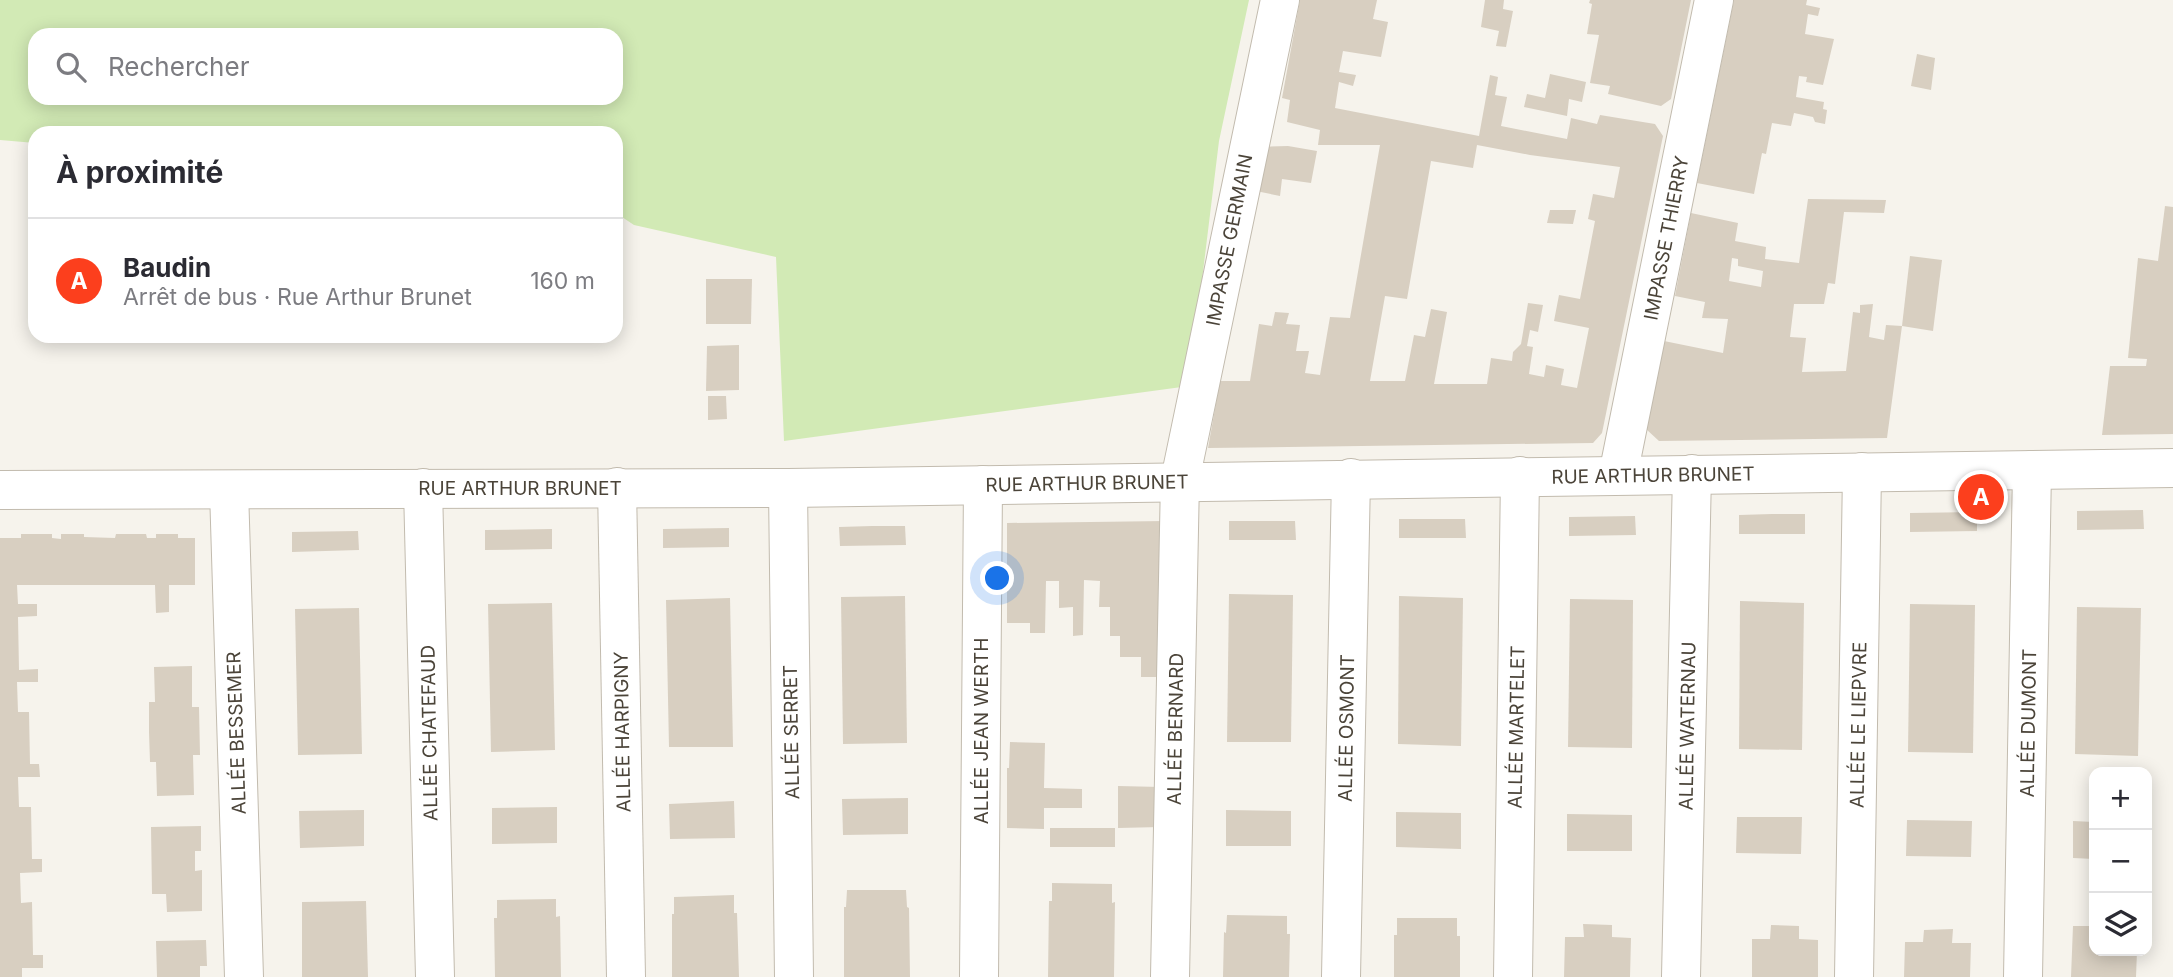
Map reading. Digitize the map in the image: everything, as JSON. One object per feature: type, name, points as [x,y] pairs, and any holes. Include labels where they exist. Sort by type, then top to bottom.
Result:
[{"type":"street","name":"IMPASSE GERMAIN","points":[[1181,480],[1280,0]]},
{"type":"street","name":"IMPASSE THIERRY","points":[[1618,475],[1714,0]]},
{"type":"street","name":"RUE ARTHUR BRUNET","points":[[0,490],[788,488],[1181,480],[2173,468]]},
{"type":"street","name":"ALLÉE DUMONT","points":[[2023,977],[2032,470]]},
{"type":"street","name":"ALLÉE LE LIEPVRE","points":[[1854,977],[1862,472]]},
{"type":"street","name":"ALLÉE WATERNAU","points":[[1681,977],[1692,474]]},
{"type":"street","name":"ALLÉE MARTELET","points":[[1513,977],[1520,476]]},
{"type":"street","name":"ALLÉE OSMONT","points":[[1341,977],[1351,478]]},
{"type":"street","name":"ALLÉE BERNARD","points":[[1170,977],[1181,480]]},
{"type":"street","name":"ALLÉE JEAN WERTH","points":[[979,977],[983,485]]},
{"type":"street","name":"ALLÉE HARPIGNY","points":[[617,487],[626,977]]},
{"type":"street","name":"ALLÉE CHATEFAUD","points":[[423,488],[435,977]]},
{"type":"street","name":"ALLÉE SERRET","points":[[788,488],[794,977]]},
{"type":"street","name":"ALLÉE BESSEMER","points":[[229,490],[244,977]]},
{"type":"green space","points":[[0,0],[1249,0],[1219,141],[1189,386],[784,441],[776,257],[634,225],[623,218],[623,126],[28,126],[28,142],[0,140]]},
{"type":"building","points":[[1300,0],[1377,0],[1373,19],[1388,22],[1381,57],[1343,51],[1339,72],[1356,75],[1353,86],[1339,82],[1335,108],[1479,136],[1490,75],[1498,77],[1495,95],[1507,97],[1501,126],[1567,139],[1571,118],[1597,124],[1600,115],[1655,124],[1663,136],[1602,433],[1593,443],[1208,448],[1220,381],[1250,381],[1259,324],[1272,326],[1275,312],[1289,313],[1286,324],[1300,325],[1296,351],[1309,351],[1305,373],[1320,375],[1330,317],[1350,318],[1380,145],[1318,145],[1320,130],[1287,122],[1290,100],[1282,98]],"holes":[[[1477,145],[1620,167],[1614,198],[1593,194],[1588,219],[1595,221],[1580,299],[1559,295],[1554,321],[1589,328],[1577,388],[1561,385],[1564,369],[1546,365],[1544,377],[1529,374],[1533,347],[1527,346],[1530,330],[1538,332],[1543,305],[1528,303],[1521,344],[1513,352],[1512,361],[1491,358],[1487,384],[1434,384],[1447,312],[1431,309],[1425,337],[1414,335],[1405,381],[1370,381],[1385,296],[1407,299],[1431,161],[1473,168]]]},
{"type":"building","points":[[1485,0],[1504,0],[1503,9],[1513,11],[1506,47],[1496,46],[1499,31],[1481,27]]},
{"type":"building","points":[[1590,0],[1691,0],[1671,99],[1661,106],[1608,94],[1610,86],[1590,83],[1599,35],[1587,34],[1592,4],[1589,3]]},
{"type":"building","points":[[1734,0],[1807,0],[1806,5],[1820,8],[1818,16],[1808,14],[1805,34],[1834,39],[1823,85],[1806,82],[1807,77],[1799,76],[1796,97],[1824,102],[1823,109],[1827,110],[1825,124],[1815,122],[1813,117],[1794,113],[1791,126],[1772,123],[1766,154],[1762,153],[1754,194],[1697,183]]},
{"type":"building","points":[[1917,54],[1935,58],[1931,90],[1911,86]]},
{"type":"building","points":[[1550,74],[1586,82],[1582,102],[1569,99],[1567,116],[1524,107],[1527,94],[1545,98]]},
{"type":"building","points":[[1288,146],[1317,151],[1311,183],[1282,179],[1280,196],[1251,190],[1259,147]]},
{"type":"building","points":[[1808,199],[1886,200],[1884,213],[1844,212],[1835,284],[1828,283],[1824,304],[1794,304],[1790,337],[1806,338],[1802,372],[1846,371],[1853,312],[1860,313],[1860,305],[1873,304],[1869,337],[1884,340],[1886,325],[1902,326],[1887,438],[1659,441],[1646,429],[1664,341],[1723,353],[1728,319],[1702,318],[1705,302],[1675,296],[1691,213],[1738,223],[1735,241],[1766,247],[1765,259],[1799,263]],"holes":[[[1732,258],[1738,259],[1738,266],[1763,271],[1761,287],[1729,281]]]},
{"type":"building","points":[[2165,206],[2173,207],[2173,434],[2102,435],[2110,366],[2146,366],[2147,359],[2128,358],[2138,258],[2158,261]]},
{"type":"building","points":[[1550,210],[1576,210],[1573,224],[1547,223]]},
{"type":"building","points":[[1910,256],[1942,260],[1933,331],[1902,326]]},
{"type":"building","points":[[706,279],[752,279],[751,324],[706,324]]},
{"type":"building","points":[[739,345],[739,390],[706,391],[707,346]]},
{"type":"building","points":[[708,396],[726,396],[727,419],[708,420]]},
{"type":"building","points":[[2143,510],[2144,529],[2077,530],[2077,511]]},
{"type":"building","points":[[1977,512],[1977,531],[1910,532],[1910,513]]},
{"type":"building","points":[[1805,514],[1805,534],[1739,534],[1739,515]]},
{"type":"building","points":[[1635,516],[1636,535],[1569,536],[1569,517]]},
{"type":"building","points":[[1399,519],[1465,519],[1466,538],[1399,538]]},
{"type":"building","points":[[1165,521],[1163,677],[1141,677],[1141,657],[1120,657],[1120,636],[1110,636],[1110,607],[1099,607],[1100,581],[1084,580],[1083,635],[1073,636],[1073,607],[1059,608],[1059,581],[1046,581],[1045,633],[1030,633],[1030,623],[1007,623],[1007,523]]},
{"type":"building","points":[[1229,521],[1295,521],[1296,540],[1229,540]]},
{"type":"building","points":[[905,526],[906,545],[840,546],[839,527]]},
{"type":"building","points":[[729,528],[729,547],[663,548],[663,529]]},
{"type":"building","points":[[552,529],[552,549],[485,550],[485,530]]},
{"type":"building","points":[[358,531],[359,550],[292,552],[292,532]]},
{"type":"building","points":[[21,534],[52,534],[52,538],[61,539],[61,534],[115,538],[116,534],[146,534],[147,538],[156,538],[156,534],[178,534],[178,538],[195,538],[195,585],[169,585],[169,612],[156,613],[155,585],[17,585],[18,604],[37,604],[37,616],[18,617],[19,670],[38,669],[38,682],[17,682],[18,712],[29,712],[30,764],[39,764],[40,777],[18,777],[19,807],[31,807],[32,859],[42,859],[42,872],[20,873],[21,903],[32,902],[33,955],[43,955],[43,968],[22,968],[22,977],[0,977],[0,538],[21,538]]},
{"type":"building","points":[[1229,594],[1293,595],[1291,742],[1227,742]]},
{"type":"building","points":[[905,596],[907,743],[843,744],[841,597]]},
{"type":"building","points":[[1399,596],[1463,598],[1461,746],[1398,744]]},
{"type":"building","points":[[730,598],[733,747],[669,747],[666,600]]},
{"type":"building","points":[[1570,599],[1633,600],[1632,748],[1568,747]]},
{"type":"building","points":[[1740,601],[1804,603],[1802,750],[1739,749]]},
{"type":"building","points":[[552,603],[555,750],[491,752],[488,604]]},
{"type":"building","points":[[1910,604],[1975,605],[1973,753],[1908,752]]},
{"type":"building","points":[[2077,607],[2141,608],[2138,756],[2075,754]]},
{"type":"building","points":[[359,608],[362,754],[298,755],[295,609]]},
{"type":"building","points":[[192,666],[192,707],[199,707],[200,755],[193,755],[194,795],[157,796],[156,762],[150,762],[149,732],[149,702],[155,702],[154,667]]},
{"type":"building","points":[[1010,742],[1045,743],[1044,788],[1082,789],[1082,808],[1044,808],[1044,829],[1007,828]]},
{"type":"building","points":[[1118,786],[1161,787],[1161,827],[1118,828]]},
{"type":"building","points":[[908,798],[908,834],[843,835],[842,799]]},
{"type":"building","points":[[734,801],[735,838],[670,839],[669,804]]},
{"type":"building","points":[[557,807],[557,843],[492,844],[492,808]]},
{"type":"building","points":[[364,810],[364,846],[300,848],[299,811]]},
{"type":"building","points":[[1226,810],[1291,811],[1291,846],[1226,846]]},
{"type":"building","points":[[1396,812],[1461,813],[1461,849],[1396,847]]},
{"type":"building","points":[[1567,814],[1632,815],[1632,851],[1567,851]]},
{"type":"building","points":[[1737,817],[1802,817],[1801,854],[1736,853]]},
{"type":"building","points":[[1907,820],[1972,821],[1971,857],[1906,856]]},
{"type":"building","points":[[2073,821],[2089,822],[2089,859],[2073,858]]},
{"type":"building","points":[[201,826],[201,851],[195,851],[195,871],[202,870],[202,911],[167,912],[166,894],[152,894],[151,827]]},
{"type":"building","points":[[1050,828],[1115,828],[1115,847],[1050,847]]},
{"type":"building","points":[[1052,883],[1112,884],[1112,903],[1115,902],[1114,977],[1048,977],[1049,901],[1052,901]]},
{"type":"building","points":[[847,890],[906,890],[909,908],[910,977],[844,977],[844,907]]},
{"type":"building","points":[[734,895],[739,977],[672,977],[674,897]]},
{"type":"building","points":[[556,899],[556,917],[560,916],[561,977],[495,977],[494,918],[497,918],[497,900]]},
{"type":"building","points":[[366,901],[368,977],[302,977],[302,902]]},
{"type":"building","points":[[1227,915],[1287,916],[1287,934],[1290,934],[1289,977],[1223,977]]},
{"type":"building","points":[[1397,918],[1457,918],[1460,977],[1394,977],[1394,935],[1397,935]]},
{"type":"building","points":[[1583,924],[1612,925],[1612,937],[1631,938],[1630,977],[1564,977],[1565,937],[1584,937]]},
{"type":"building","points":[[1771,925],[1799,926],[1799,939],[1818,940],[1818,977],[1752,977],[1752,939],[1770,939]]},
{"type":"building","points":[[2073,926],[2089,926],[2089,956],[2137,956],[2136,977],[2071,977]]},
{"type":"building","points":[[1953,929],[1952,943],[1971,943],[1970,977],[1904,977],[1905,942],[1923,942],[1924,930]]},
{"type":"building","points":[[206,940],[207,966],[200,966],[200,977],[157,977],[156,941]]},
{"type":"place","name":"Baudin","points":[[1981,497]]}]
